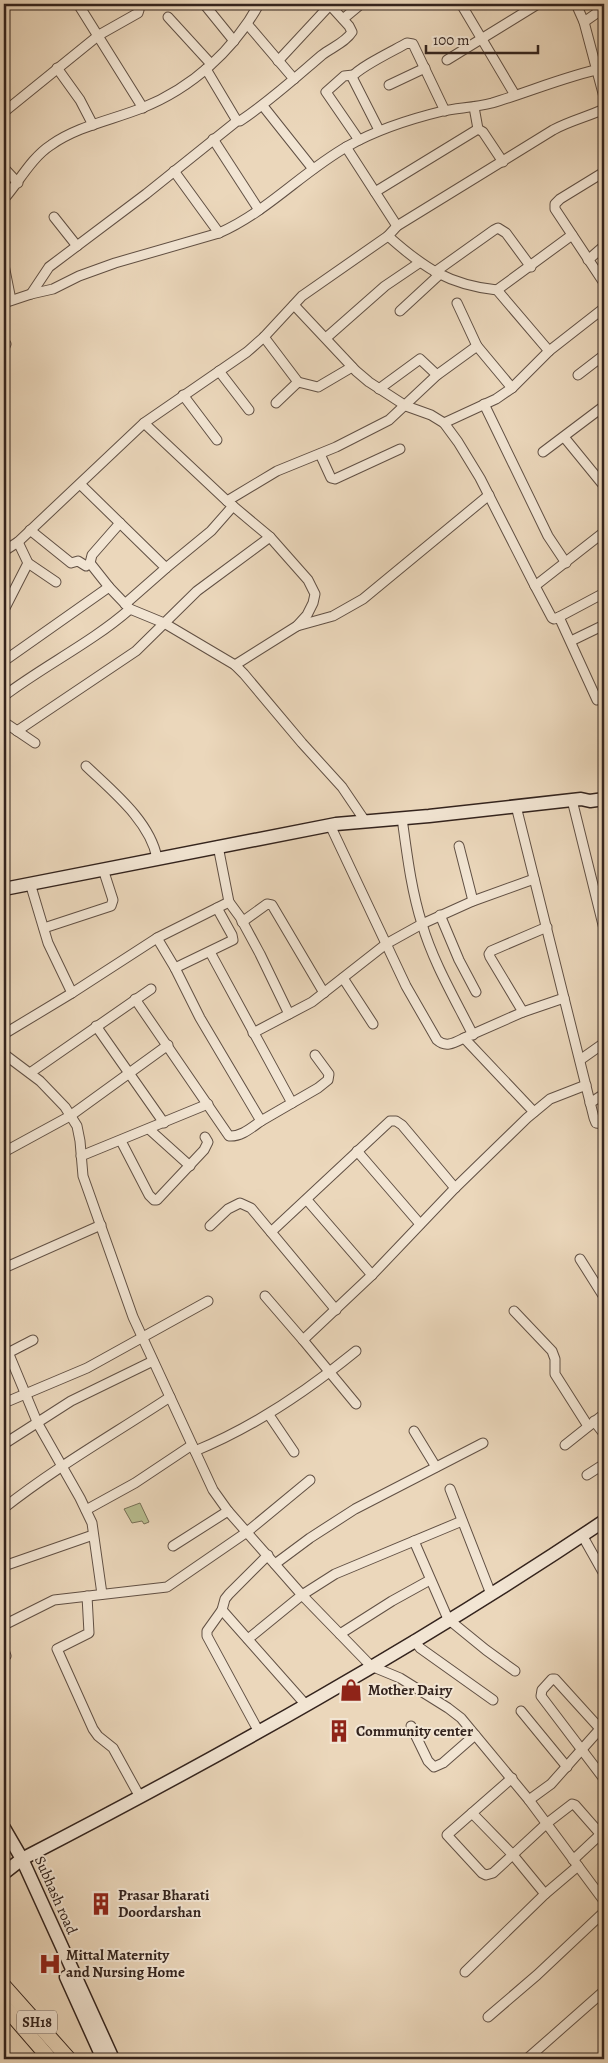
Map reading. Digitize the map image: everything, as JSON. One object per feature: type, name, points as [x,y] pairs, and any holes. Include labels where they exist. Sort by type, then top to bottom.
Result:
[{"type":"main road","name":"SH18","points":[[4,1986],[69,2059]]},
{"type":"main road","points":[[4,1996],[59,2059]]},
{"type":"main road","name":"SH18","points":[[4,2006],[50,2059]]},
{"type":"street","points":[[78,4],[143,108]]},
{"type":"street","points":[[4,112],[99,35],[138,13],[139,10],[136,4]]},
{"type":"street","points":[[204,4],[234,41]]},
{"type":"street","points":[[4,199],[44,149],[58,140],[93,124],[143,108],[179,90],[208,67],[234,41],[248,25],[259,4]]},
{"type":"street","points":[[30,294],[49,267],[213,139],[237,121],[263,106],[323,54],[351,34],[351,29],[329,4],[278,61]]},
{"type":"street","points":[[343,19],[361,4]]},
{"type":"street","points":[[461,4],[515,95]]},
{"type":"street","points":[[447,60],[538,4]]},
{"type":"street","points":[[576,4],[601,69],[604,96]]},
{"type":"street","points":[[584,22],[604,8]]},
{"type":"street","points":[[168,17],[208,67],[237,121]]},
{"type":"street","points":[[248,25],[294,79]]},
{"type":"street","points":[[359,140],[326,92],[344,76],[353,75],[409,42],[413,44],[445,111]]},
{"type":"street","points":[[57,68],[80,100],[93,124]]},
{"type":"street","points":[[389,85],[425,68]]},
{"type":"street","points":[[4,265],[7,301],[54,289],[114,263],[219,233],[246,220],[313,169],[346,147],[379,130],[445,111],[474,107],[601,69]]},
{"type":"street","points":[[353,75],[353,81],[379,130]]},
{"type":"street","points":[[263,106],[313,169]]},
{"type":"street","points":[[474,107],[478,129],[483,132],[503,162]]},
{"type":"street","points":[[4,551],[18,542],[144,423],[246,352],[264,337],[302,296],[388,236],[397,226],[552,130],[570,121],[589,117],[604,109]]},
{"type":"street","points":[[375,192],[478,129]]},
{"type":"street","points":[[213,139],[259,210]]},
{"type":"street","points":[[346,147],[397,226]]},
{"type":"street","points":[[4,168],[18,183]]},
{"type":"street","points":[[174,171],[219,233]]},
{"type":"street","points":[[604,172],[555,204],[556,214],[604,283]]},
{"type":"street","points":[[54,217],[77,246]]},
{"type":"street","points":[[400,311],[437,274],[498,228],[506,232],[530,267]]},
{"type":"street","points":[[497,290],[572,235]]},
{"type":"street","points":[[388,236],[419,263],[437,274],[460,284],[497,290],[549,351]]},
{"type":"street","points":[[588,260],[604,246]]},
{"type":"street","points":[[326,338],[386,286],[419,263]]},
{"type":"street","points":[[457,304],[477,346],[512,388]]},
{"type":"street","points":[[294,305],[352,367],[378,389],[406,406],[431,414],[444,423],[458,442],[489,495],[552,618],[554,619],[604,593]]},
{"type":"street","points":[[444,423],[496,399],[512,388],[549,351],[604,308]]},
{"type":"street","points":[[264,337],[298,382],[318,387],[352,367]]},
{"type":"street","points":[[4,341],[6,344],[4,349]]},
{"type":"street","points":[[4,696],[115,622],[166,568],[211,531],[230,504],[277,471],[320,454],[389,420],[437,375],[477,346]]},
{"type":"street","points":[[578,375],[604,355]]},
{"type":"street","points":[[378,389],[420,359],[437,375]]},
{"type":"street","points":[[219,371],[248,410]]},
{"type":"street","points":[[276,403],[298,382]]},
{"type":"street","points":[[183,395],[217,440]]},
{"type":"street","points":[[484,404],[548,536],[566,563]]},
{"type":"street","points":[[543,452],[604,406]]},
{"type":"street","points":[[144,423],[230,504],[270,538],[308,580],[315,594],[307,615],[297,626],[234,665]]},
{"type":"street","points":[[564,437],[604,486]]},
{"type":"street","points":[[320,454],[333,479],[400,449]]},
{"type":"street","points":[[80,484],[166,568]]},
{"type":"street","points":[[297,626],[333,616],[364,599],[489,495]]},
{"type":"street","points":[[90,563],[92,554],[120,523]]},
{"type":"street","points":[[30,530],[70,562],[78,561],[86,566],[90,563]]},
{"type":"street","points":[[535,586],[604,532]]},
{"type":"street","points":[[17,731],[136,651],[197,591],[270,538]]},
{"type":"street","points":[[18,542],[28,563],[56,582]]},
{"type":"street","points":[[4,610],[28,563]]},
{"type":"street","points":[[90,563],[128,607],[164,623],[234,665],[253,683],[302,743],[342,787],[365,821]]},
{"type":"street","points":[[4,661],[109,587]]},
{"type":"street","points":[[559,616],[598,700]]},
{"type":"street","points":[[571,641],[604,625]]},
{"type":"street","points":[[4,722],[35,743]]},
{"type":"street","points":[[86,766],[115,795],[150,836],[157,858]]},
{"type":"street","points":[[577,799],[590,793],[604,790]]},
{"type":"street","points":[[577,799],[604,929]]},
{"type":"street","points":[[4,889],[330,825],[577,799],[590,801],[604,799]]},
{"type":"street","points":[[516,806],[590,1103],[596,1122],[604,1124]]},
{"type":"street","points":[[402,818],[408,865],[422,924],[468,1036],[534,1112]]},
{"type":"street","points":[[330,825],[406,986],[437,1040],[446,1045],[523,1012],[564,998]]},
{"type":"street","points":[[218,846],[229,902],[272,977],[289,1014]]},
{"type":"street","points":[[459,846],[473,901]]},
{"type":"street","points":[[44,928],[111,906],[112,900],[103,869]]},
{"type":"street","points":[[253,1033],[301,1009],[386,944],[422,924],[473,901],[534,878]]},
{"type":"street","points":[[30,883],[61,974],[72,993]]},
{"type":"street","points":[[4,1034],[157,938],[229,902]]},
{"type":"street","points":[[242,922],[267,904],[272,905],[324,993]]},
{"type":"street","points":[[176,968],[233,939],[217,908]]},
{"type":"street","points":[[440,915],[458,960],[476,992]]},
{"type":"street","points":[[523,1012],[489,954],[546,927]]},
{"type":"street","points":[[157,938],[176,968],[200,1018],[261,1121]]},
{"type":"street","points":[[210,952],[292,1103]]},
{"type":"street","points":[[343,978],[373,1024]]},
{"type":"street","points":[[30,1073],[151,989]]},
{"type":"street","points":[[135,999],[229,1136],[243,1133],[328,1080],[329,1074],[315,1054]]},
{"type":"street","points":[[96,1026],[164,1123]]},
{"type":"street","points":[[580,1060],[604,1043]]},
{"type":"street","points":[[4,1152],[70,1116],[168,1045]]},
{"type":"street","points":[[4,1054],[30,1073],[65,1107],[77,1126],[83,1176],[142,1339],[213,1490],[228,1511],[302,1595],[371,1666],[400,1678],[448,1708],[475,1735],[512,1778],[604,1901]]},
{"type":"street","points":[[303,1340],[372,1275],[455,1188],[534,1112],[550,1099],[586,1085]]},
{"type":"street","points":[[590,1103],[604,1094]]},
{"type":"street","points":[[81,1156],[150,1130],[208,1104]]},
{"type":"street","points":[[271,1232],[390,1121],[396,1121],[402,1125],[455,1188]]},
{"type":"street","points":[[150,1130],[190,1166]]},
{"type":"street","points":[[121,1141],[149,1195],[154,1200],[161,1198],[207,1146],[208,1142],[205,1137]]},
{"type":"street","points":[[357,1151],[420,1224]]},
{"type":"street","points":[[307,1200],[372,1275]]},
{"type":"street","points":[[210,1226],[228,1209],[240,1203],[245,1204],[251,1208],[336,1310]]},
{"type":"street","points":[[4,1268],[101,1225]]},
{"type":"street","points":[[580,1259],[604,1297]]},
{"type":"street","points":[[265,1296],[356,1404]]},
{"type":"street","points":[[4,1403],[87,1368],[208,1301]]},
{"type":"street","points":[[514,1311],[552,1351],[555,1359],[555,1374],[591,1424],[604,1434]]},
{"type":"street","points":[[33,1340],[6,1353],[38,1424],[92,1523],[102,1594]]},
{"type":"street","points":[[86,1510],[193,1448],[269,1415],[330,1373],[356,1351]]},
{"type":"street","points":[[4,1444],[38,1424],[71,1401],[153,1361]]},
{"type":"street","points":[[4,1508],[62,1465],[170,1397]]},
{"type":"street","points":[[565,1445],[604,1414]]},
{"type":"street","points":[[269,1415],[294,1452]]},
{"type":"street","points":[[414,1431],[436,1467]]},
{"type":"street","points":[[275,1564],[310,1538],[355,1509],[483,1444]]},
{"type":"street","points":[[587,1475],[604,1464]]},
{"type":"street","points":[[4,1625],[54,1600],[167,1587],[247,1532],[310,1480]]},
{"type":"street","points":[[450,1489],[491,1594]]},
{"type":"street","points":[[173,1546],[228,1511]]},
{"type":"street","points":[[248,1639],[302,1595],[335,1574],[462,1521]]},
{"type":"street","points":[[4,1874],[18,1862],[140,1798],[306,1705],[491,1594],[604,1521]]},
{"type":"street","points":[[4,1566],[94,1535]]},
{"type":"street","points":[[582,1535],[604,1574]]},
{"type":"street","points":[[414,1541],[448,1619],[515,1671]]},
{"type":"street","points":[[259,1732],[207,1636],[207,1631],[222,1610],[229,1594],[268,1555]]},
{"type":"street","points":[[340,1634],[392,1601],[430,1580]]},
{"type":"street","points":[[87,1596],[89,1633],[57,1649],[93,1729],[98,1736],[113,1748],[140,1798]]},
{"type":"street","points":[[222,1610],[306,1705]]},
{"type":"street","points":[[414,1640],[420,1648],[493,1700]]},
{"type":"street","points":[[529,1800],[551,1784],[582,1751],[602,1731],[555,1679],[552,1679],[542,1690],[540,1696],[582,1751],[604,1779]]},
{"type":"street","points":[[521,1711],[567,1767]]},
{"type":"street","points":[[411,1726],[431,1766],[434,1767],[443,1763],[475,1735]]},
{"type":"street","points":[[465,1972],[603,1834],[573,1804],[546,1824],[493,1874],[486,1876],[447,1835],[512,1778]]},
{"type":"street","points":[[472,1813],[512,1855],[545,1894]]},
{"type":"street","name":"Subhash road","points":[[4,1828],[102,2046],[113,2059]]},
{"type":"street","name":"Subhash road","points":[[4,1844],[18,1862]]},
{"type":"street","points":[[488,2017],[537,1975],[604,1912]]},
{"type":"street","points":[[528,2058],[604,1991]]},
{"type":"street","name":"Subhash road","points":[[102,2046],[103,2059]]},
{"type":"green space","points":[[140,1503],[149,1522],[144,1524],[142,1521],[132,1523],[124,1509]]},
{"type":"place","name":"Mother Dairy","points":[[351,1690]]},
{"type":"place","name":"Community center","points":[[339,1731]]},
{"type":"place","name":"Prasar Bharati Doordarshan","points":[[101,1904]]},
{"type":"place","name":"Mittal Maternity and Nursing Home","points":[[50,1964]]}]
